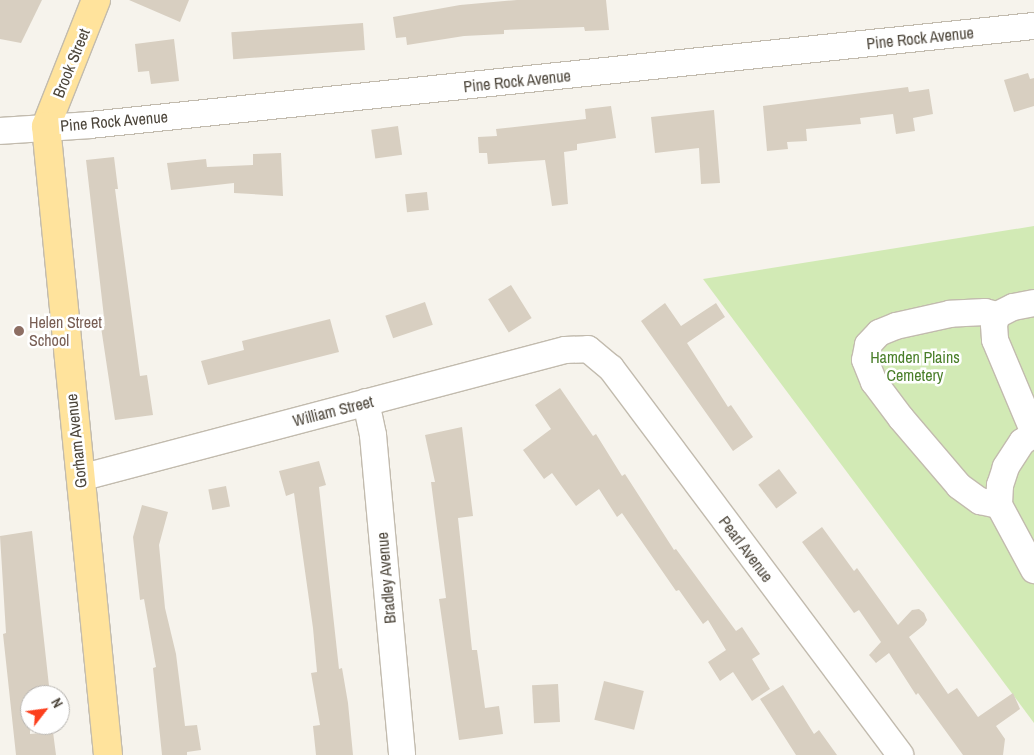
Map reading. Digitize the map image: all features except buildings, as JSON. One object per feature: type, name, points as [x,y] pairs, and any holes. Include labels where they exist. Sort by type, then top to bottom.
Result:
[{"type":"main road","name":"Brook Street","points":[[46,126],[96,0]]},
{"type":"main road","name":"Gorham Avenue","points":[[46,126],[108,755]]},
{"type":"street","name":"Pine Rock Avenue","points":[[0,131],[150,119],[1034,26]]},
{"type":"street","points":[[999,505],[980,501],[959,486],[890,404],[874,382],[865,360],[868,345],[879,333],[896,326],[950,314],[985,312],[997,316],[1013,307],[1034,303]]},
{"type":"street","points":[[997,316],[996,340],[1034,433],[1022,442],[1006,467],[1000,484],[999,505],[1034,570]]},
{"type":"street","name":"William Street","points":[[80,478],[565,350],[588,349]]},
{"type":"street","name":"Pearl Avenue","points":[[588,349],[611,368],[900,755]]},
{"type":"street","name":"Bradley Avenue","points":[[366,402],[373,435],[402,755]]},
{"type":"green space","name":"Hamden Plains Cemetery","points":[[1034,226],[1034,723],[703,279]]},
{"type":"place","name":"Helen Street School","points":[[19,331]]}]
